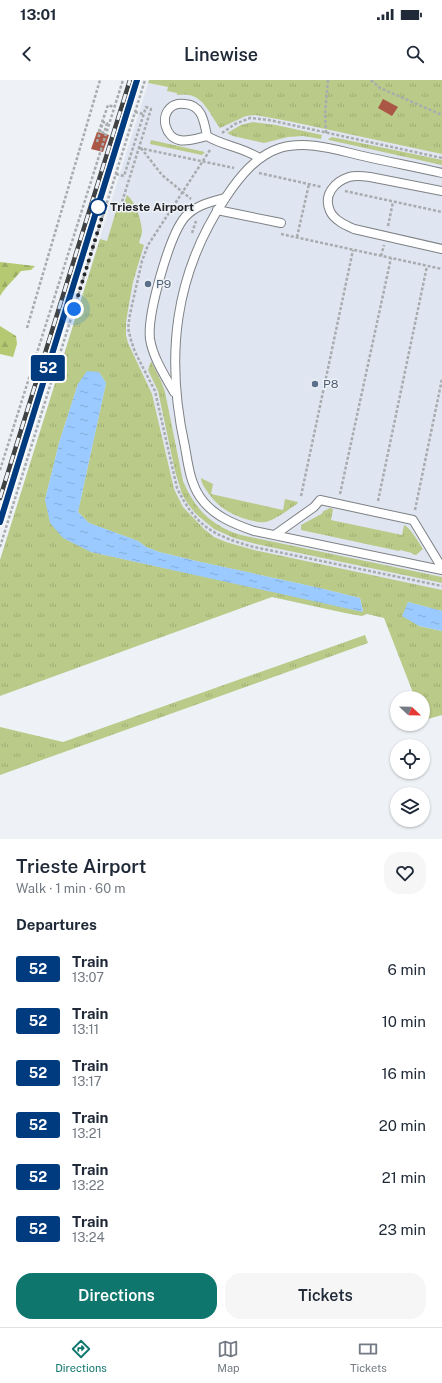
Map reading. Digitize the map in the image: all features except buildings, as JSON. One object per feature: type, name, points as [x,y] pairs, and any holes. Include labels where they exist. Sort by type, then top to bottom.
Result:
[{"type":"lane","points":[[207,136],[189,141],[179,140],[172,137],[166,130],[165,123],[169,109],[182,103],[190,104],[198,109],[203,116],[207,136],[216,142],[251,153],[259,158]]},
{"type":"lane","points":[[442,173],[307,145],[282,148],[269,152],[259,158],[247,170],[217,210],[206,230],[193,261],[182,300],[176,334],[174,379],[190,472],[200,497],[210,509],[236,525],[254,530],[442,569]]},
{"type":"lane","points":[[442,191],[359,176],[350,177],[343,180],[332,189],[329,193],[328,199],[330,211],[334,217],[343,224],[354,229],[373,235],[442,250]]},
{"type":"lane","points":[[176,396],[153,350],[150,339],[152,315],[160,277],[177,230],[184,218],[196,207],[225,198]]},
{"type":"lane","points":[[217,210],[281,224]]},
{"type":"lane","points":[[276,534],[314,508],[320,500],[413,520],[442,569]]},
{"type":"path","points":[[27,328],[100,80]]},
{"type":"path","points":[[0,470],[123,80]]},
{"type":"path","points":[[0,547],[145,80]]},
{"type":"path","points":[[326,129],[325,114],[328,80]]},
{"type":"path","points":[[372,80],[380,88],[442,115]]},
{"type":"path","points":[[97,142],[99,135],[101,129],[103,122],[107,123],[104,133],[100,131],[108,105],[114,107]]},
{"type":"path","points":[[116,174],[124,176],[143,114],[146,107],[151,109],[122,202]]},
{"type":"path","points":[[135,112],[143,114]]},
{"type":"path","points":[[224,131],[250,118],[270,120],[442,158]]},
{"type":"path","points":[[139,148],[442,212]]},
{"type":"path","points":[[208,152],[148,246],[140,267],[128,328],[130,340],[135,352],[155,392],[177,488],[182,498],[190,512],[200,522],[213,532],[229,540],[442,586]]},
{"type":"path","points":[[297,237],[309,184]]},
{"type":"path","points":[[275,233],[442,269]]},
{"type":"path","points":[[301,496],[353,250]]},
{"type":"path","points":[[338,504],[391,258]]},
{"type":"path","points":[[375,512],[428,266]]},
{"type":"path","points":[[413,520],[442,379]]},
{"type":"shaded area","points":[[148,83],[442,146],[442,631],[367,614],[362,616],[272,597],[0,560]]},
{"type":"green space","points":[[149,80],[442,80],[442,154],[255,115],[246,116],[220,128],[208,109],[199,99],[193,96],[177,95],[177,93],[167,91],[168,87],[148,83]]},
{"type":"green space","points":[[253,122],[276,125],[322,135],[321,139],[303,136],[288,137],[264,143],[233,136],[227,133],[241,125]]},
{"type":"green space","points":[[332,137],[442,160],[442,165],[328,139]]},
{"type":"green space","points":[[151,140],[205,152],[202,155],[150,144]]},
{"type":"green space","points":[[127,195],[133,202],[139,216],[142,231],[139,243],[144,245],[133,282],[126,322],[126,335],[128,343],[152,394],[174,489],[183,507],[204,529],[214,537],[226,542],[254,550],[442,590],[442,611],[408,602],[419,626],[442,631],[442,715],[430,718],[430,691],[412,691],[384,618],[367,614],[362,616],[345,613],[272,597],[0,696],[0,560],[100,239],[107,241],[117,208],[122,209]],"holes":[[[99,372],[106,383],[78,512],[89,523],[138,541],[146,547],[159,552],[360,598],[363,611],[91,552],[45,500],[59,443],[78,384]]]},
{"type":"green space","points":[[0,262],[35,266],[31,270],[21,271],[0,296]]},
{"type":"green space","points":[[0,326],[16,336],[17,344],[13,357],[0,354]]},
{"type":"green space","points":[[151,361],[165,392],[183,481],[193,500],[205,515],[221,527],[241,535],[442,577],[442,583],[256,544],[234,538],[214,529],[196,514],[182,494],[175,471],[158,391],[148,370]]},
{"type":"green space","points":[[201,478],[213,484],[211,494],[283,510],[285,499],[298,502],[269,521],[261,522],[249,520],[230,513],[215,502],[202,483]]},
{"type":"green space","points":[[330,508],[333,509],[331,520],[402,535],[404,525],[417,539],[423,549],[416,555],[400,550],[301,530],[301,525]]},
{"type":"green space","points":[[365,635],[368,643],[0,775],[0,727],[63,742]]},
{"type":"water","points":[[87,371],[99,372],[106,383],[78,512],[89,523],[138,541],[146,547],[159,552],[360,598],[363,612],[91,552],[63,538],[50,523],[45,500],[59,443],[78,384]]},
{"type":"water","points":[[408,602],[442,611],[442,631],[419,626],[402,616]]},
{"type":"railway","points":[[0,498],[130,80]]},
{"type":"railway","points":[[0,522],[137,80]]},
{"type":"train","name":"52","points":[[0,522],[137,80]]},
{"type":"place","name":"Trieste Airport","points":[[98,207]]},
{"type":"place","name":"P9","points":[[148,284]]},
{"type":"place","name":"P8","points":[[315,384]]},
{"type":"route","points":[[74,309],[106,204],[98,207]]}]
